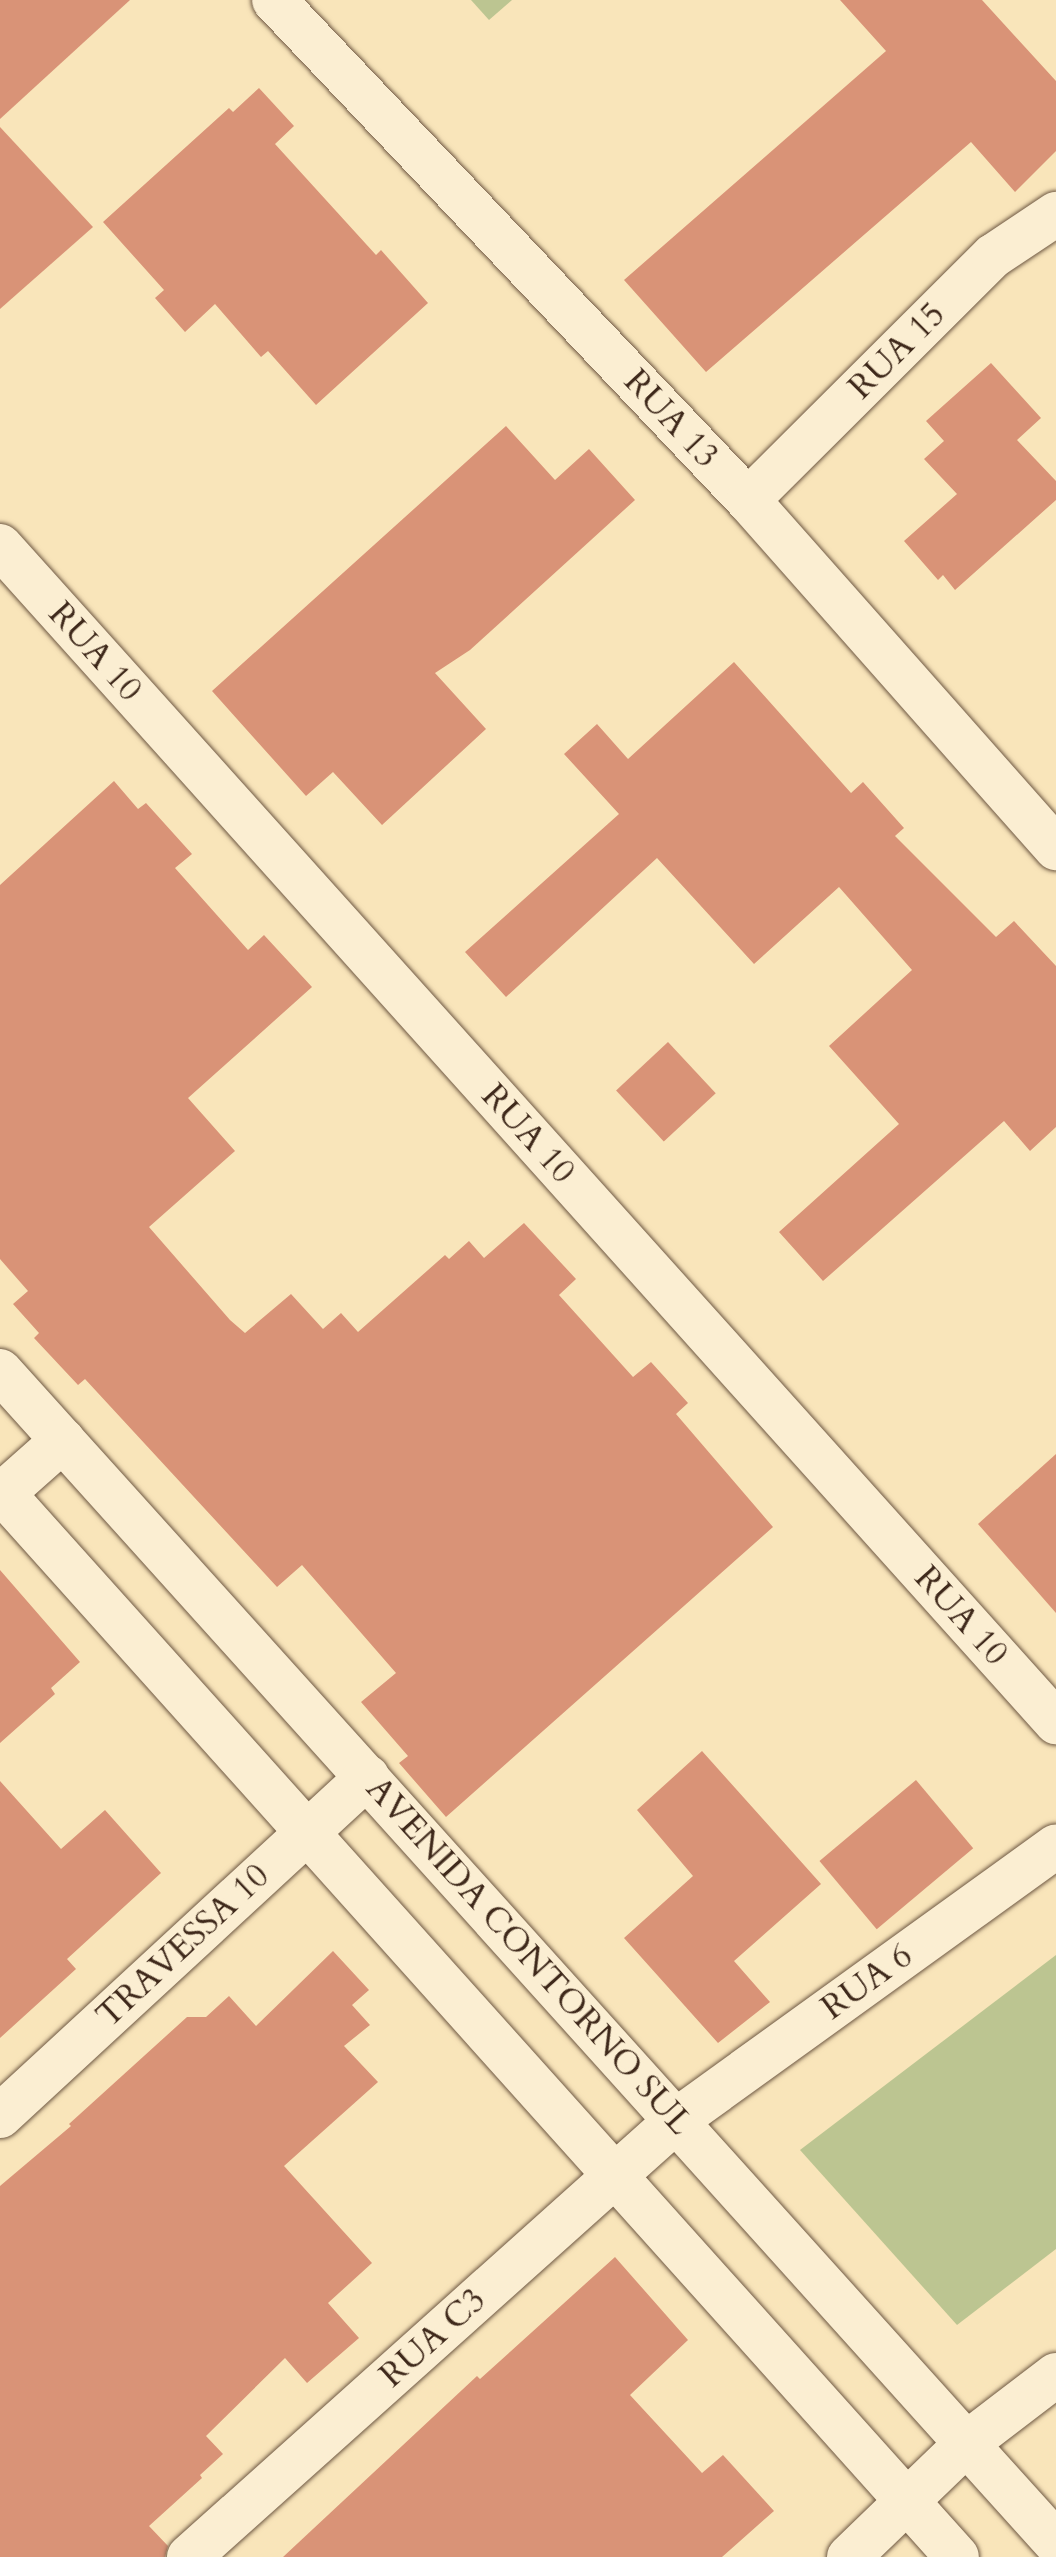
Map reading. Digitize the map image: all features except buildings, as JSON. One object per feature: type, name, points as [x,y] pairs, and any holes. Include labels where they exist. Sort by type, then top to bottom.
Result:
[{"type":"street","name":"RUA 13","points":[[274,0],[748,500],[1056,848]]},
{"type":"street","name":"RUA 15","points":[[748,500],[993,256],[1056,214]]},
{"type":"street","name":"RUA 10","points":[[0,546],[1056,1722]]},
{"type":"street","name":"AVENIDA CONTORNO SUL","points":[[0,1371],[678,2119],[1056,2543]]},
{"type":"street","points":[[63,1440],[1,1493],[957,2557]]},
{"type":"street","name":"TRAVESSA 10","points":[[0,2116],[367,1777]]},
{"type":"street","name":"RUA 6","points":[[678,2119],[1056,1846]]},
{"type":"street","name":"RUA C3","points":[[189,2557],[678,2119]]},
{"type":"street","points":[[849,2557],[967,2443],[1056,2375]]},
{"type":"green space","points":[[471,0],[512,0],[489,20]]},
{"type":"green space","points":[[1056,1955],[1056,2249],[957,2325],[800,2150]]}]
